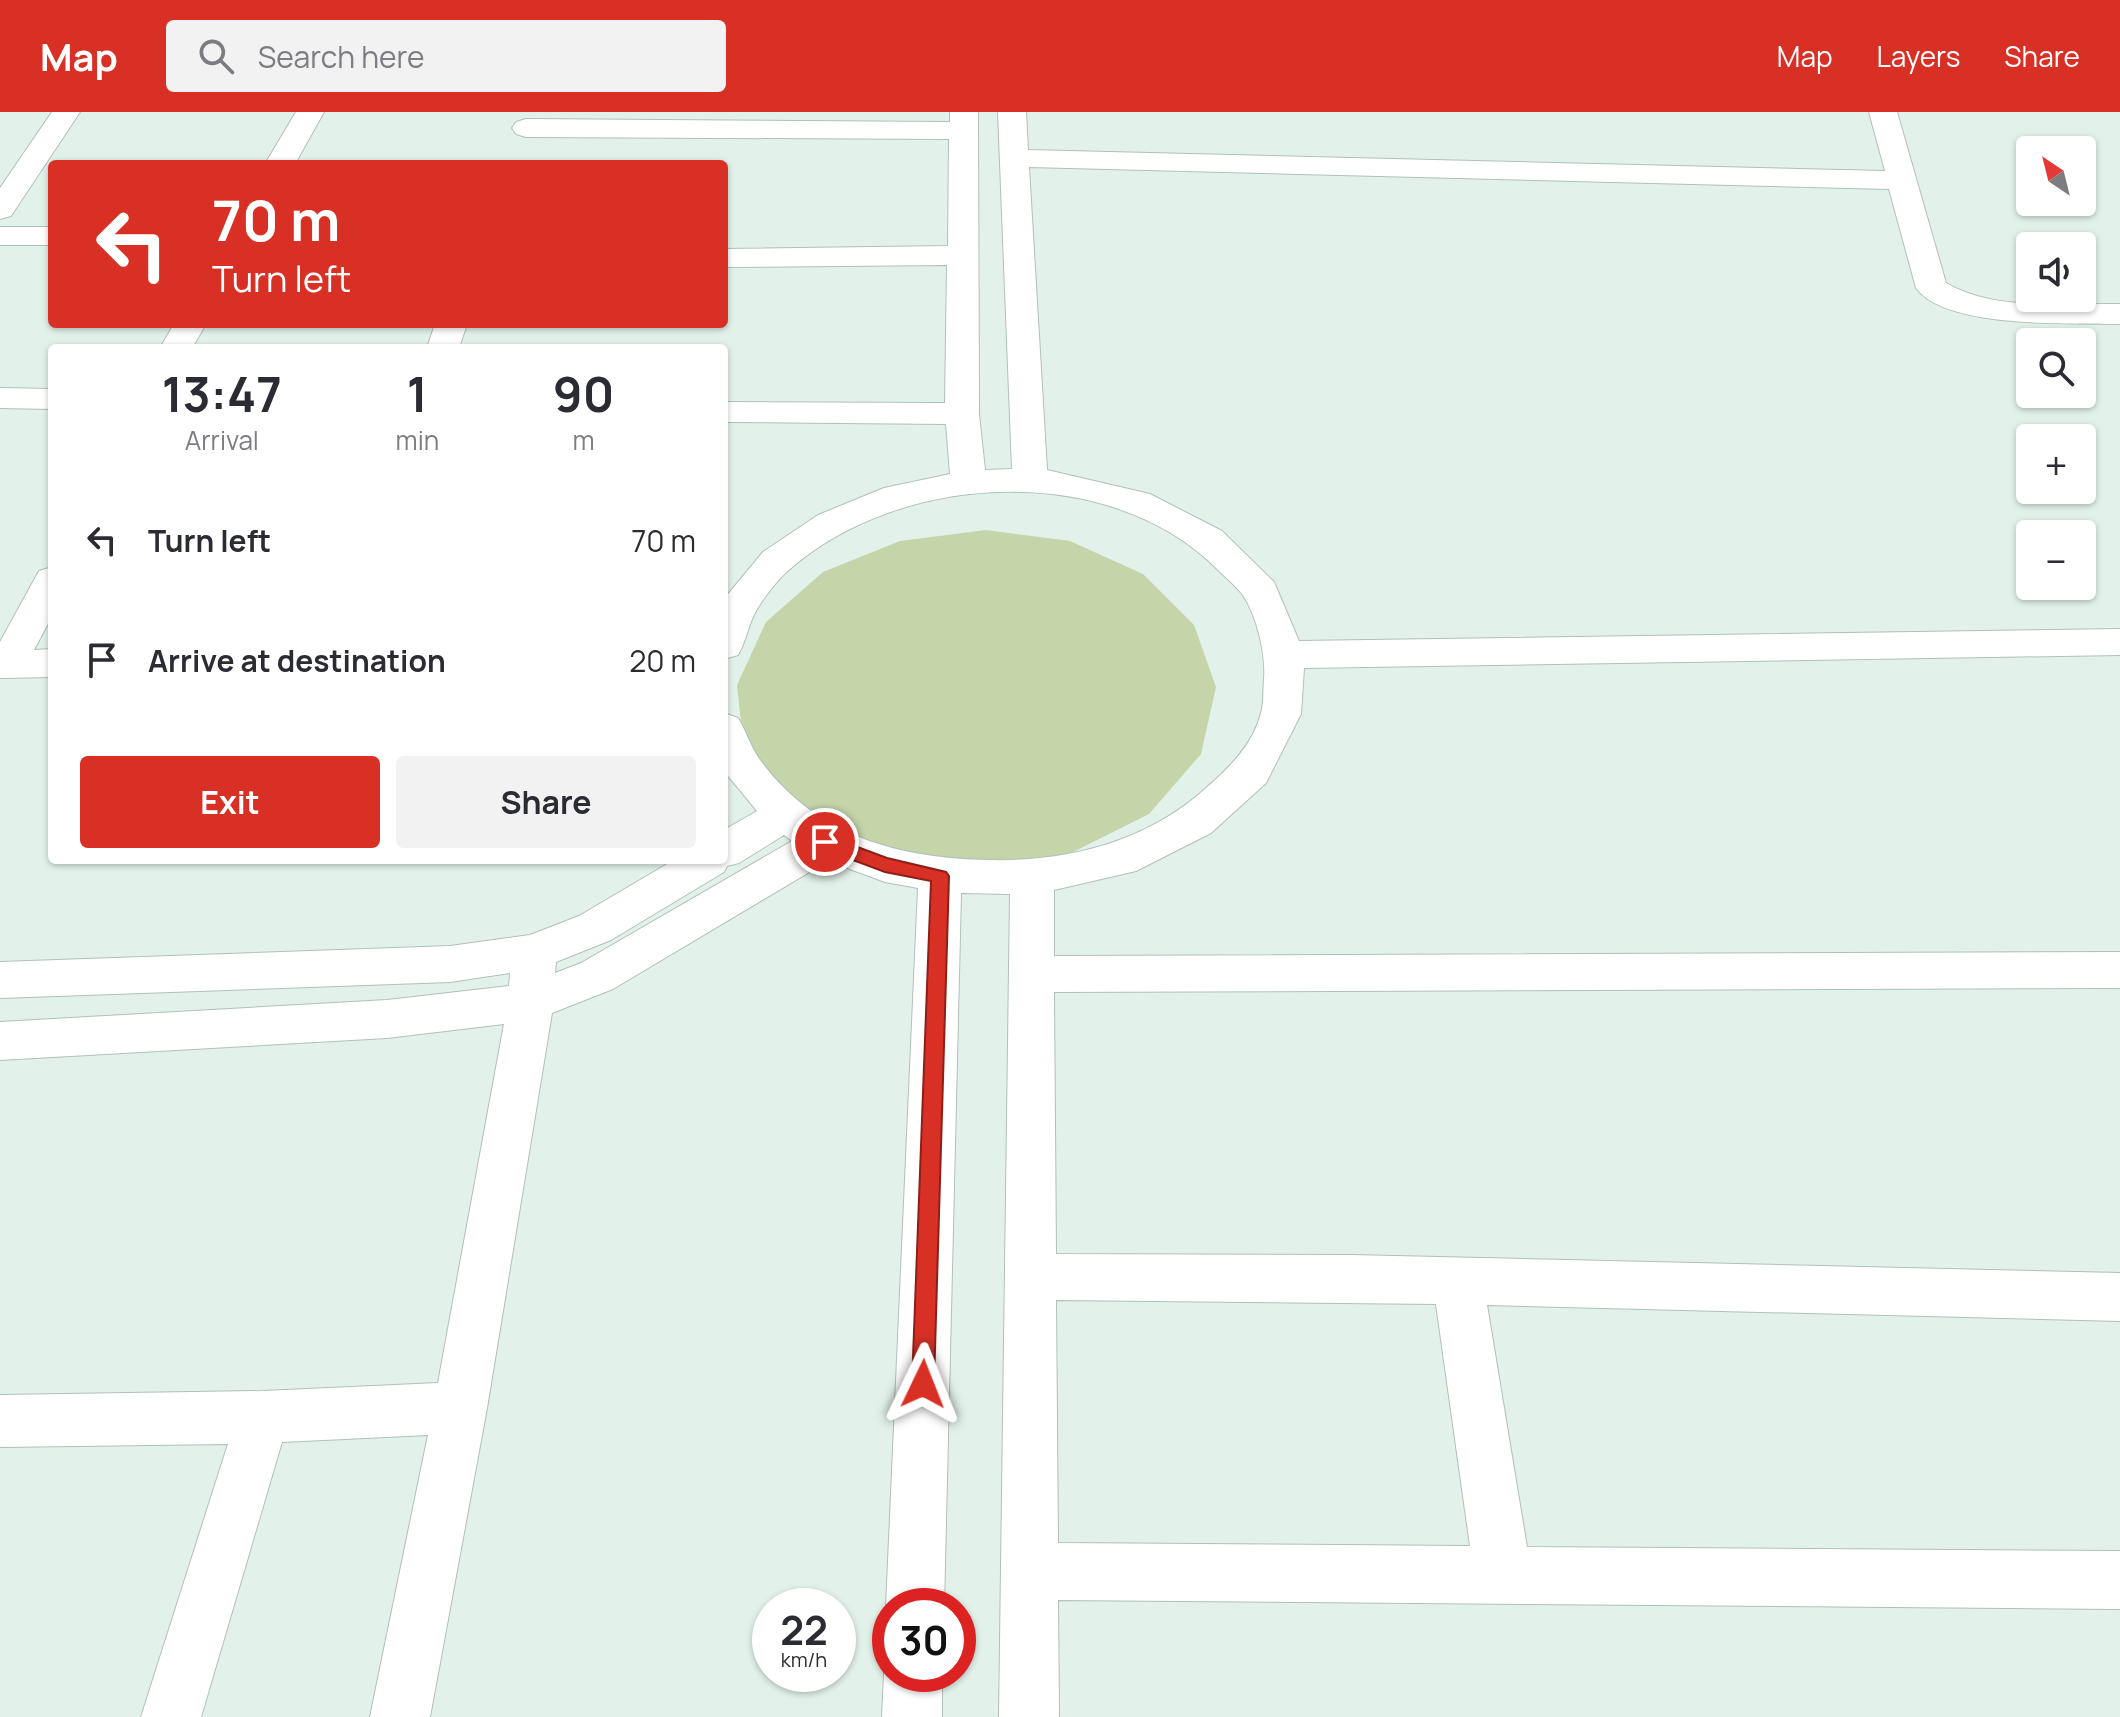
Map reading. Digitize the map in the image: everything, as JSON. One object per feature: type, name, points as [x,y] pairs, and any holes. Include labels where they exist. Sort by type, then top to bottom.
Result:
[{"type":"street","points":[[0,209],[66,112]]},
{"type":"street","points":[[282,160],[310,112]]},
{"type":"street","points":[[1012,112],[1030,481]]},
{"type":"street","points":[[1883,112],[1932,288],[1946,299],[1989,309],[2120,314]]},
{"type":"street","points":[[525,131],[964,122],[962,414],[968,482]]},
{"type":"street","points":[[1015,158],[1900,180]]},
{"type":"street","points":[[0,236],[48,236]]},
{"type":"street","points":[[728,258],[963,255]]},
{"type":"street","points":[[0,398],[48,399]]},
{"type":"street","points":[[728,412],[962,414]]},
{"type":"street","points":[[728,635],[737,609],[776,561],[831,523],[897,496],[968,482],[1030,481],[1053,482],[1137,502],[1209,539],[1261,591],[1285,655],[1281,714],[1251,772],[1196,822],[1121,859],[1032,878],[940,876],[885,865],[825,842],[785,814],[743,768],[728,736]]},
{"type":"street","points":[[4,664],[48,587]]},
{"type":"street","points":[[1285,655],[2120,642]]},
{"type":"street","points":[[4,664],[48,663]]},
{"type":"street","points":[[728,849],[785,814]]},
{"type":"street","points":[[0,1041],[387,1019],[531,1002],[597,976],[825,842]]},
{"type":"street","points":[[2,985],[450,964],[534,952],[595,928],[702,864]]},
{"type":"street","points":[[916,1588],[940,876]]},
{"type":"street","points":[[1029,1717],[1032,878]]},
{"type":"street","points":[[400,1717],[460,1408],[531,1002],[534,952]]},
{"type":"street","points":[[1032,974],[2120,970]]},
{"type":"street","points":[[1031,1277],[1458,1281],[2120,1297]]},
{"type":"street","points":[[1458,1281],[1503,1575]]},
{"type":"street","points":[[0,1421],[263,1417],[460,1408]]},
{"type":"street","points":[[171,1717],[263,1417]]},
{"type":"street","points":[[1029,1571],[2120,1580]]},
{"type":"street","points":[[912,1717],[913,1692]]},
{"type":"green space","points":[[986,530],[1070,541],[1143,574],[1194,625],[1216,687],[1201,754],[1149,814],[1065,856],[964,871],[866,855],[788,812],[744,751],[737,685],[766,622],[823,572],[900,541]]},
{"type":"route","points":[[825,842],[885,865],[940,876],[923,1384]]}]
